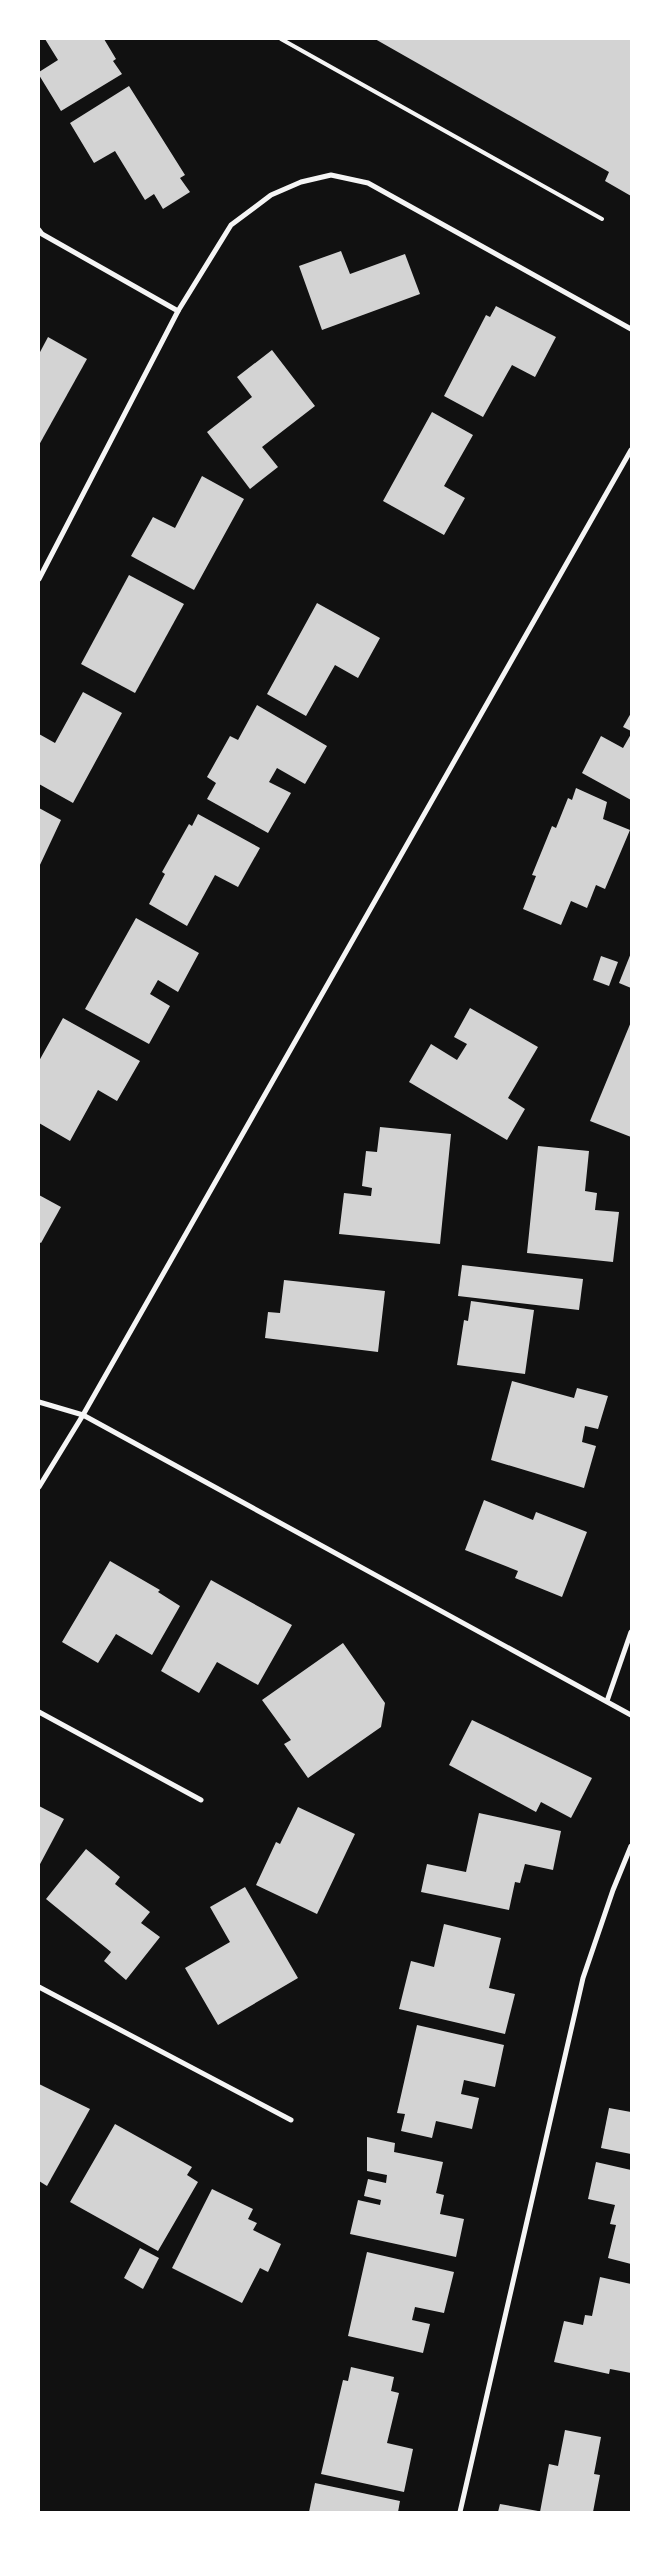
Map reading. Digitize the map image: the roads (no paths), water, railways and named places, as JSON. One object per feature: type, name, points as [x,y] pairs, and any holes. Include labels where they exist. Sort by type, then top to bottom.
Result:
[{"type":"street","points":[[39,578],[178,311],[231,225],[271,195],[301,182],[331,176],[368,183],[631,329]]},
{"type":"street","points":[[39,230],[42,234],[178,311]]},
{"type":"street","points":[[39,1487],[83,1415],[631,450]]},
{"type":"street","points":[[39,1402],[83,1415],[631,1715]]},
{"type":"street","points":[[608,1701],[631,1632]]},
{"type":"street","points":[[39,1712],[201,1800]]},
{"type":"street","points":[[460,2512],[583,1978],[613,1890],[631,1846]]},
{"type":"street","points":[[39,1987],[290,2120]]},
{"type":"lane","points":[[281,39],[602,218]]}]
